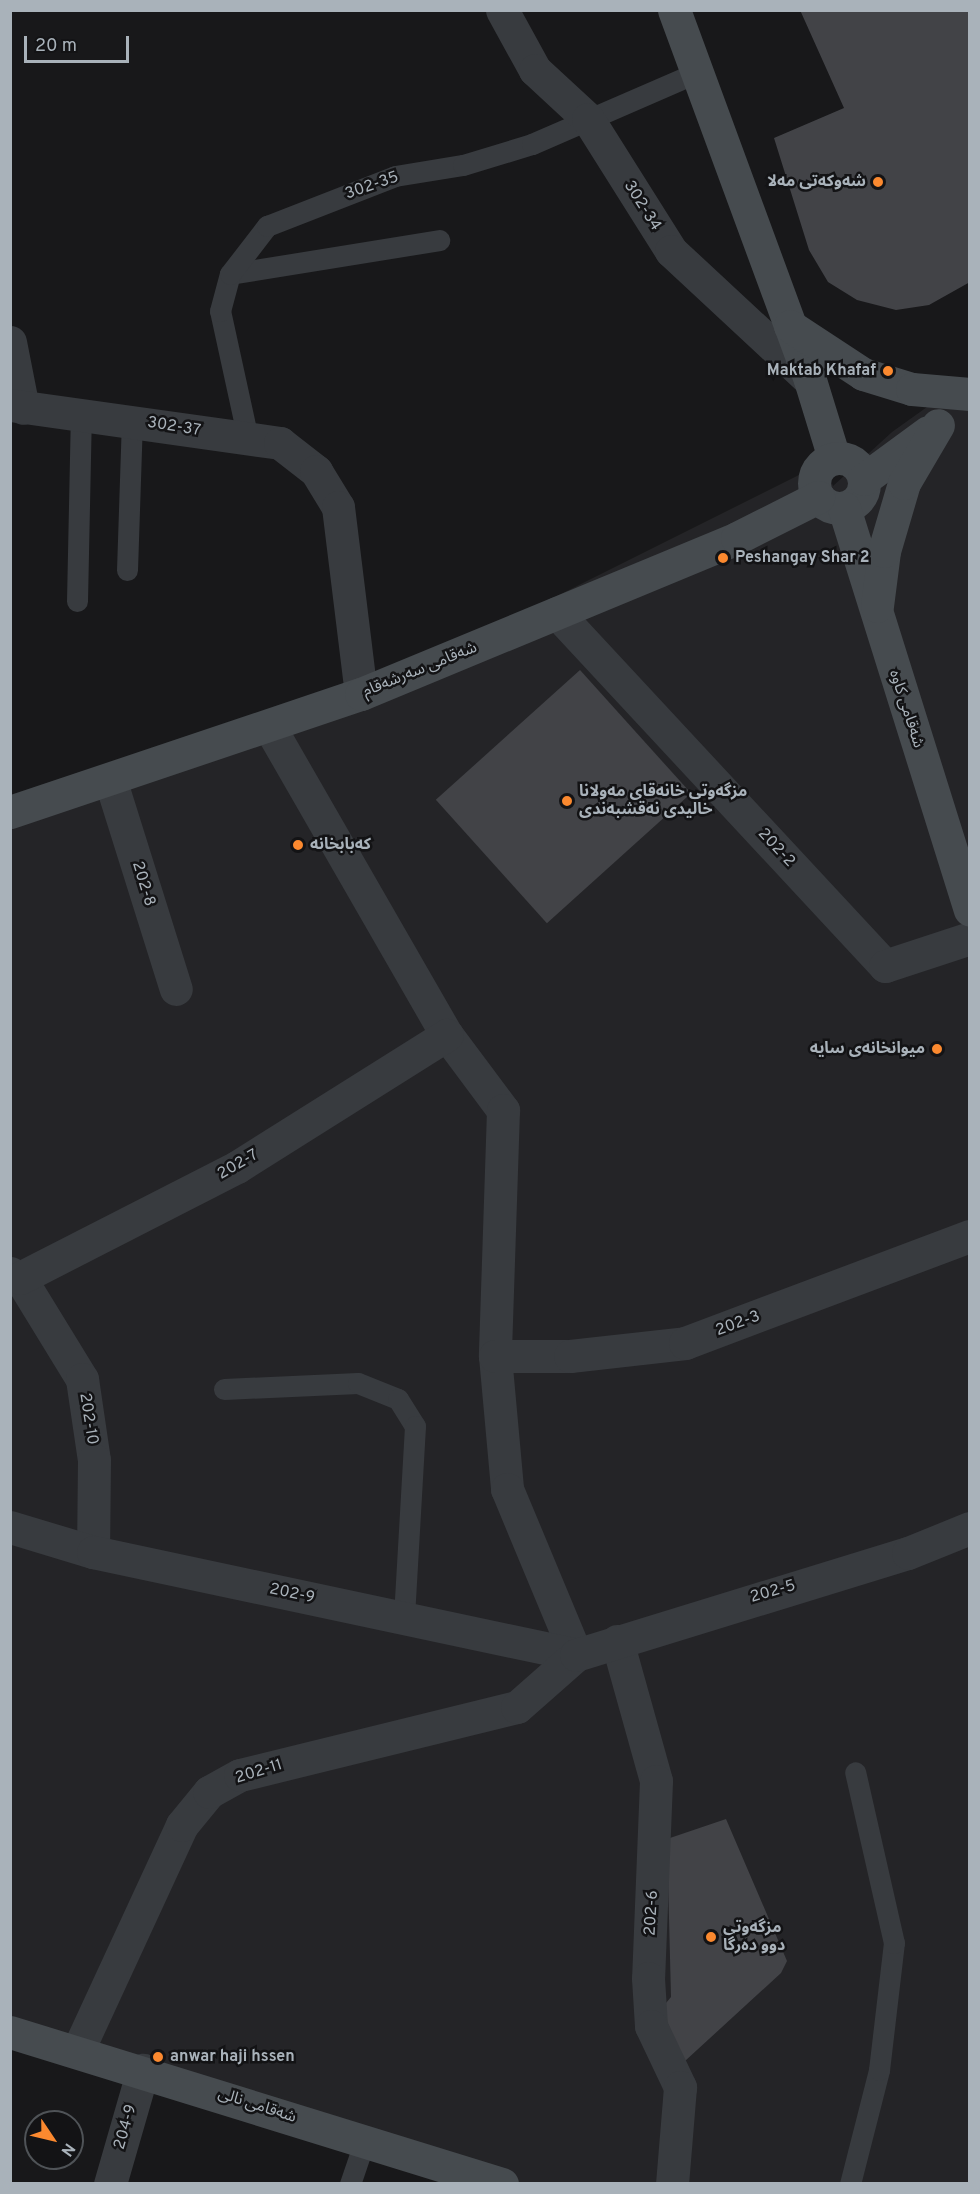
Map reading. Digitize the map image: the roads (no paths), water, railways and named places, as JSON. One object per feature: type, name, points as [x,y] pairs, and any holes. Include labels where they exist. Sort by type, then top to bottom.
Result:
[{"type":"main road","points":[[674,10],[694,73],[810,380],[834,458]]},
{"type":"main road","points":[[790,326],[863,374],[912,389],[969,394]]},
{"type":"main road","points":[[864,479],[854,462],[834,458],[825,462],[814,478],[831,503],[860,498],[864,479],[969,402]]},
{"type":"main road","points":[[876,617],[884,551],[904,483],[938,425]]},
{"type":"main road","name":"شەقامی کاوە","points":[[831,503],[876,617],[969,910]]},
{"type":"main road","name":"شەقامی سەرشەقام","points":[[10,812],[361,694],[737,538],[831,503]]},
{"type":"main road","name":"شەقامی نالی","points":[[10,2032],[143,2070],[502,2184]]},
{"type":"street","name":"302-34","points":[[502,10],[535,70],[588,119],[670,251],[810,380]]},
{"type":"street","points":[[10,342],[17,406]]},
{"type":"street","name":"302-37","points":[[17,406],[81,416],[132,420],[280,443],[316,471],[338,507],[361,694]]},
{"type":"street","name":"202-2","points":[[557,613],[885,966],[969,938]]},
{"type":"street","points":[[269,726],[447,1035],[503,1110],[495,1356],[507,1489],[576,1655]]},
{"type":"street","name":"202-8","points":[[110,778],[176,989]]},
{"type":"street","name":"202-7","points":[[15,1276],[237,1167],[447,1035]]},
{"type":"street","name":"202-3","points":[[495,1356],[570,1356],[685,1343],[969,1236]]},
{"type":"street","name":"202-10","points":[[15,1276],[82,1379],[94,1460],[93,1552]]},
{"type":"street","name":"202-9","points":[[10,1527],[93,1552],[576,1655]]},
{"type":"street","name":"202-5","points":[[576,1655],[908,1553],[969,1528]]},
{"type":"street","name":"202-6","points":[[617,1641],[656,1781],[648,1978],[651,2026],[680,2087],[672,2184]]},
{"type":"street","name":"202-11","points":[[78,2050],[182,1826],[209,1792],[240,1774],[517,1707],[576,1655]]},
{"type":"street","name":"204-9","points":[[110,2184],[143,2070]]},
{"type":"lane","name":"302-35","points":[[248,439],[220,311],[230,274],[267,226],[395,176],[463,165],[532,144],[694,73]]},
{"type":"lane","points":[[230,274],[439,240]]},
{"type":"lane","points":[[77,601],[81,416]]},
{"type":"lane","points":[[127,570],[132,420]]},
{"type":"lane","points":[[224,1389],[358,1383],[398,1399],[416,1426],[404,1618]]},
{"type":"lane","points":[[850,2184],[879,2070],[894,1943],[855,1772]]},
{"type":"lane","points":[[350,2184],[364,2140]]},
{"type":"place","name":"شەوکەتی مەلا","points":[[878,182]]},
{"type":"place","name":"Maktab Khafaf","points":[[888,371]]},
{"type":"place","name":"Peshangay Shar 2","points":[[723,558]]},
{"type":"place","name":"مزگەوتی خانەقای مەولانا خالیدی نەقشبەندی","points":[[567,801]]},
{"type":"place","name":"کەبابخانە","points":[[298,845]]},
{"type":"place","name":"میوانخانەی سایە","points":[[937,1049]]},
{"type":"place","name":"مزگەوتی دوو دەرگا","points":[[711,1937]]},
{"type":"place","name":"anwar haji hssen","points":[[158,2057]]}]
